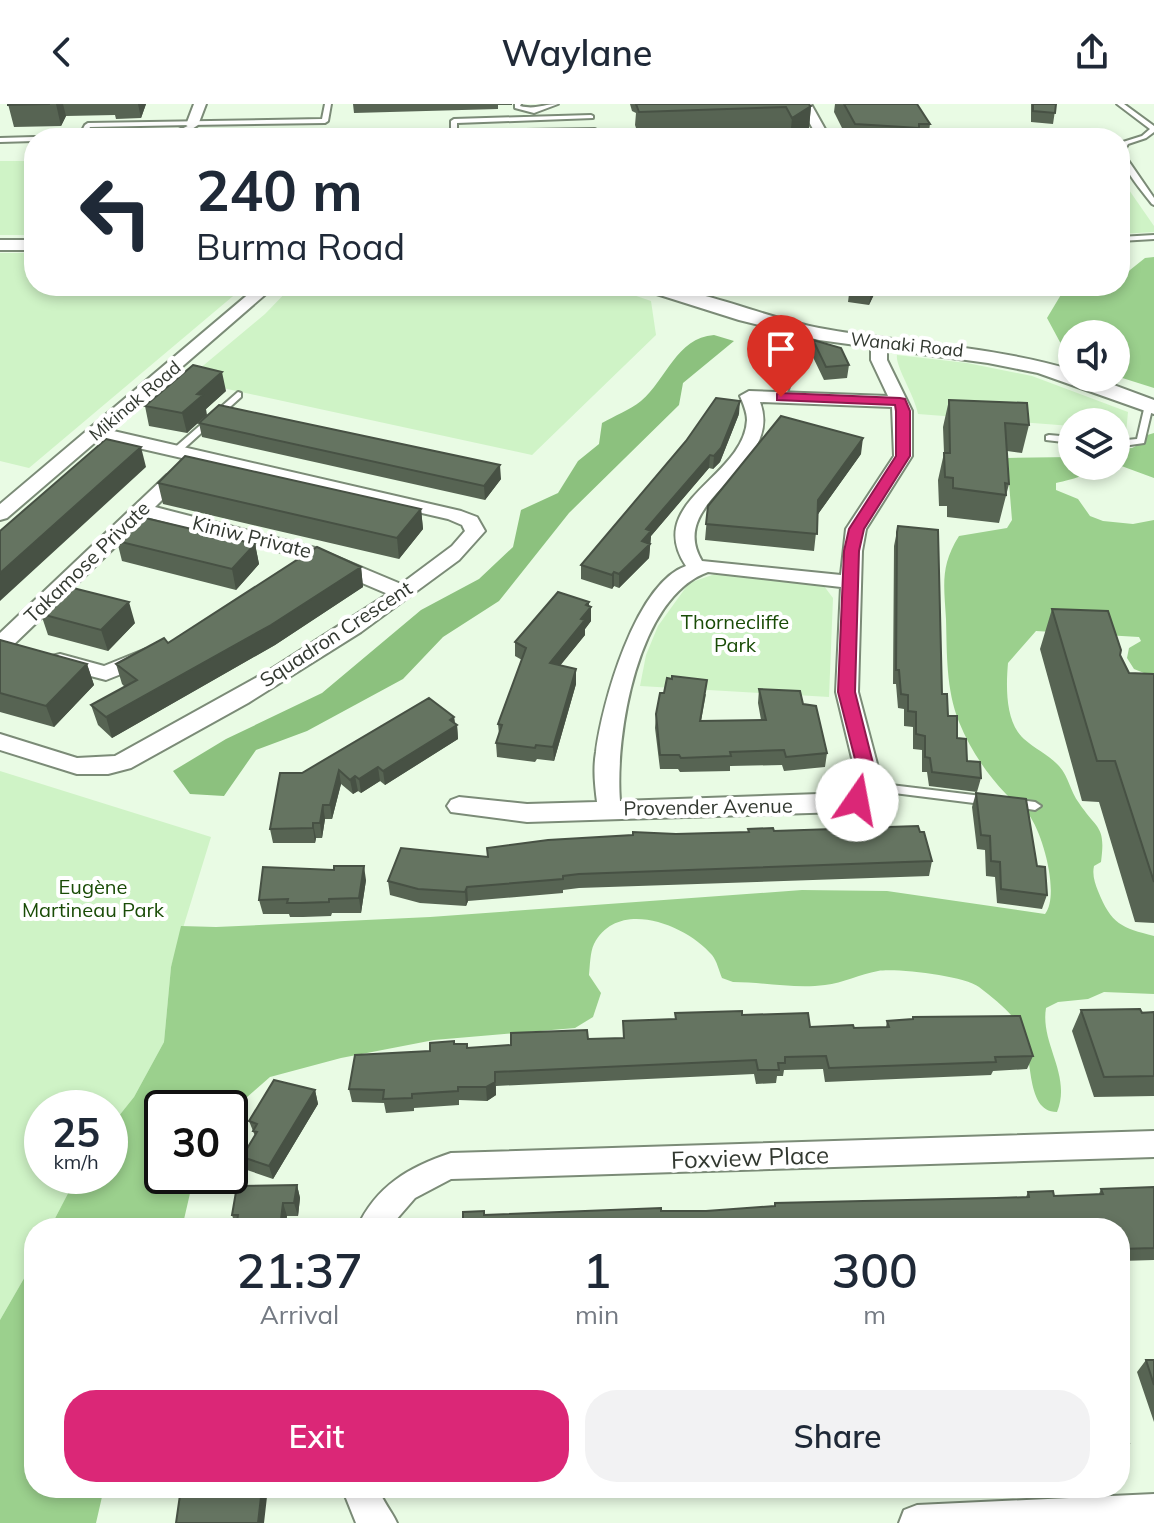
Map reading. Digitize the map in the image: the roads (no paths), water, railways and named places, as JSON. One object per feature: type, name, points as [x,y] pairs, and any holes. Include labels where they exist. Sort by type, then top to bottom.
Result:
[{"type":"street","points":[[192,125],[200,104]]},
{"type":"street","points":[[805,104],[818,128]]},
{"type":"street","points":[[0,245],[24,245]]},
{"type":"street","name":"Mikinak Road","points":[[0,514],[255,296]]},
{"type":"street","name":"Wanaki Road","points":[[684,296],[783,326],[879,343],[979,354],[1058,373]]},
{"type":"street","points":[[866,786],[869,779],[847,692],[850,582],[856,529],[903,456],[904,419],[900,402],[879,360],[879,343]]},
{"type":"street","name":"Wanaki Road","points":[[1114,392],[1152,406]]},
{"type":"street","points":[[696,567],[685,549],[683,531],[691,514],[748,445],[757,418],[749,396],[900,402]]},
{"type":"street","name":"Squadron Crescent","points":[[0,742],[89,768],[111,767],[289,668],[402,593],[471,538],[475,531],[470,521],[97,433]]},
{"type":"street","name":"Takamose Private","points":[[0,645],[174,479]]},
{"type":"street","name":"Kiniw Private","points":[[142,510],[315,553],[356,568],[402,593]]},
{"type":"street","points":[[296,568],[315,553]]},
{"type":"street","points":[[609,809],[608,749],[632,651],[647,618],[683,575],[696,567],[850,582]]},
{"type":"street","points":[[0,645],[106,673],[170,643]]},
{"type":"street","name":"Provender Avenue","points":[[459,806],[527,813],[841,803],[857,800],[866,786]]},
{"type":"street","name":"Foxview Place","points":[[378,1218],[390,1199],[419,1176],[451,1166],[1154,1144]]},
{"type":"street","points":[[364,1498],[371,1517],[379,1523]]},
{"type":"street","points":[[917,1523],[1154,1512]]},
{"type":"lane","points":[[86,128],[88,125],[325,121],[328,104]]},
{"type":"lane","points":[[518,104],[517,107],[534,111],[555,104]]},
{"type":"lane","points":[[589,104],[593,128]]},
{"type":"lane","points":[[1120,104],[1154,129],[1144,137],[1130,141]]},
{"type":"lane","points":[[454,128],[454,121],[591,117]]},
{"type":"lane","points":[[1143,120],[1154,122]]},
{"type":"lane","points":[[0,140],[24,139]]},
{"type":"lane","points":[[1130,168],[1154,203]]},
{"type":"lane","points":[[1130,238],[1154,237]]},
{"type":"lane","points":[[781,397],[791,372]]},
{"type":"lane","points":[[175,452],[238,395]]},
{"type":"lane","points":[[1130,442],[1141,441],[1152,406]]},
{"type":"lane","points":[[1049,438],[1058,439]]},
{"type":"lane","points":[[866,786],[1035,806]]},
{"type":"park label","name":"Thornecliffe Park","points":[[735,634]]},
{"type":"park label","name":"Eugène Martineau Park","points":[[93,898]]}]
